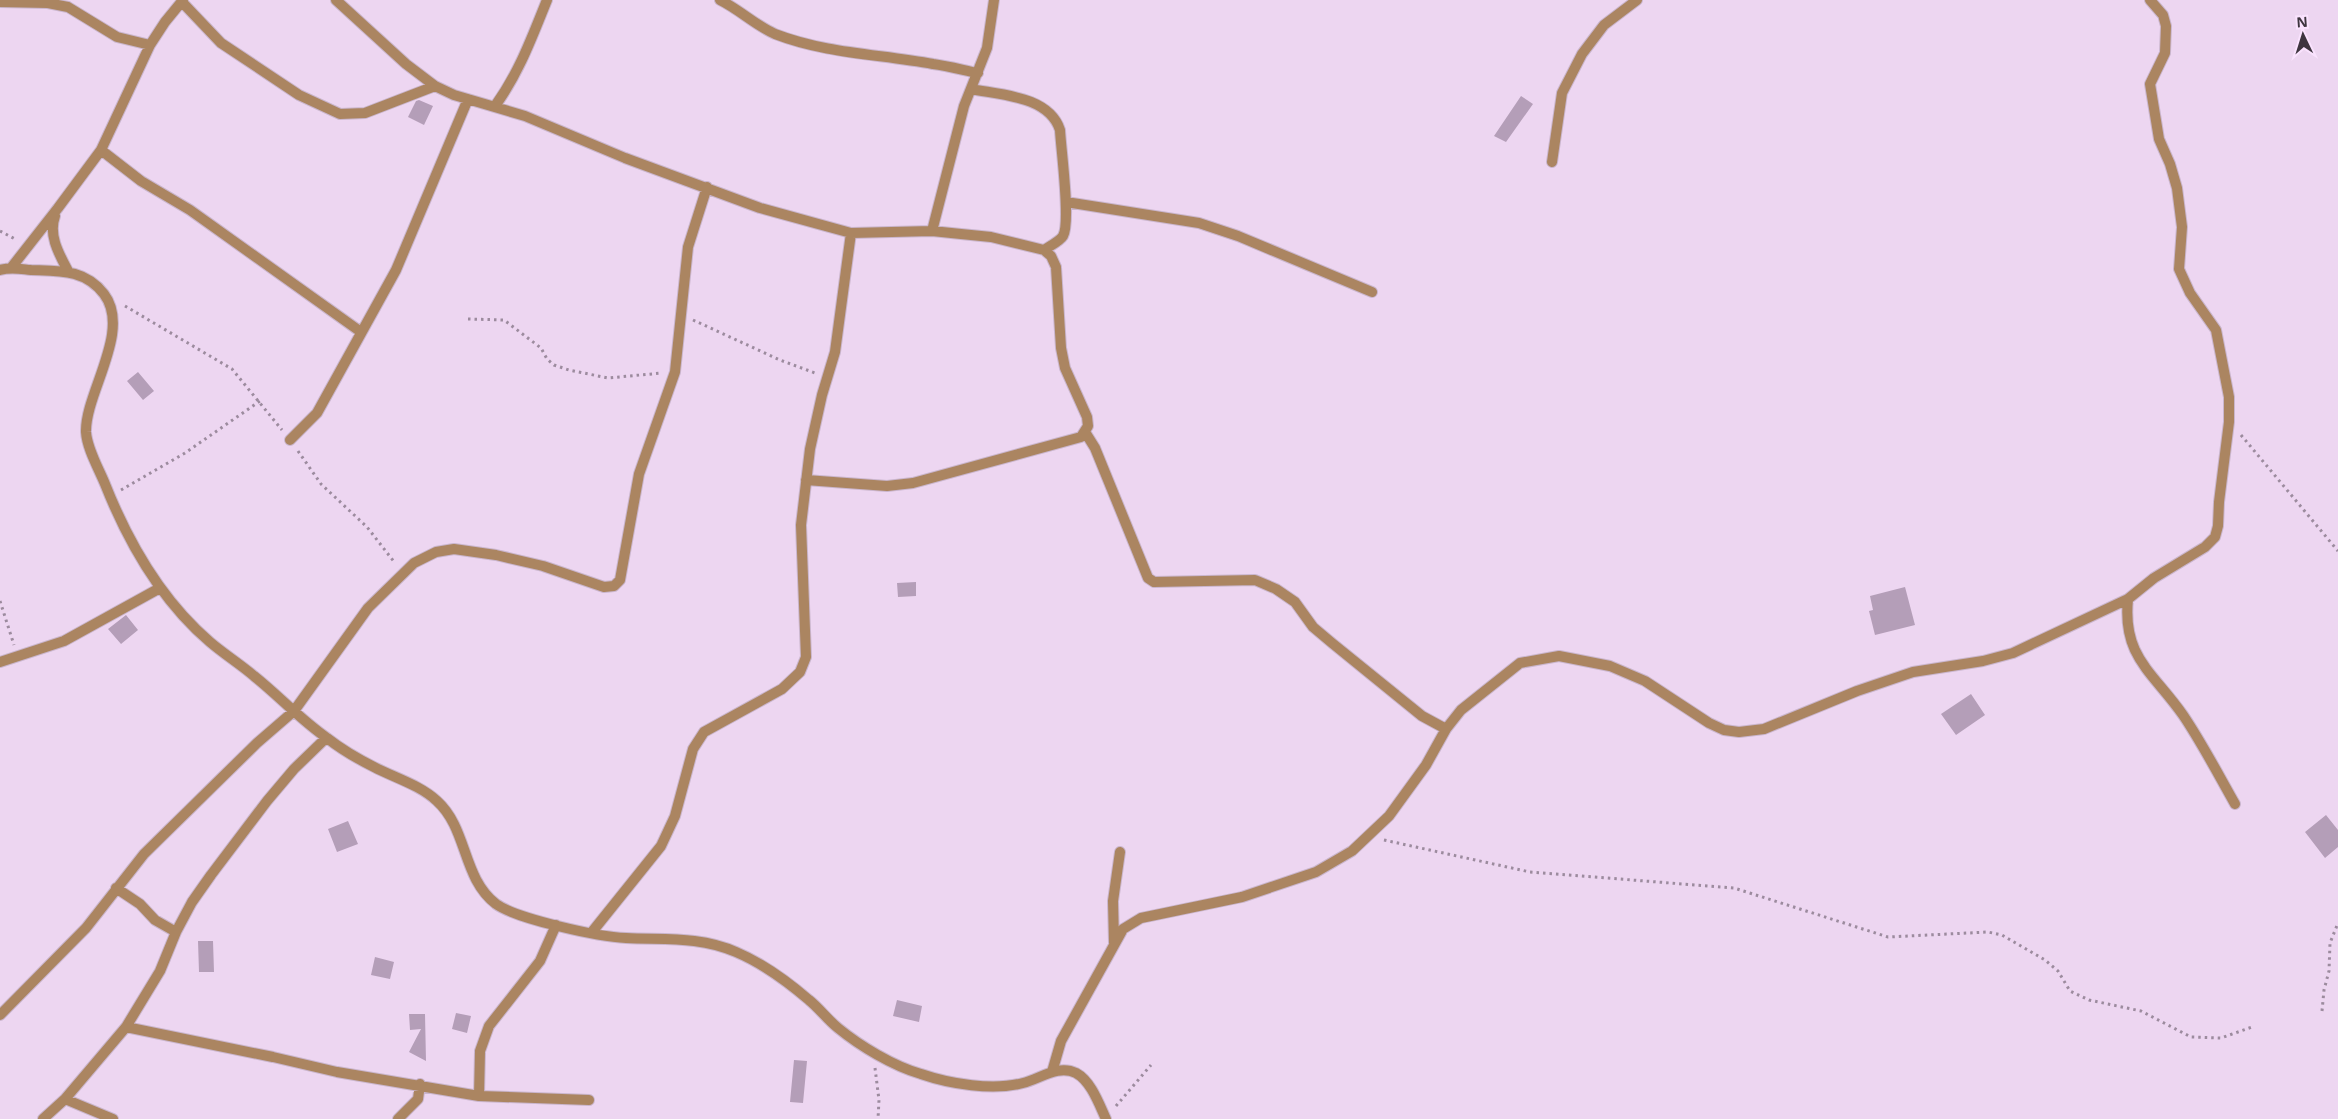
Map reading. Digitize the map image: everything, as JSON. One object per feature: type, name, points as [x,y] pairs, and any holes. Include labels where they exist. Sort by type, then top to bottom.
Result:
[{"type":"street","points":[[336,0],[406,64],[435,86],[454,95],[495,106],[555,128],[625,158],[760,208],[852,233],[932,231],[991,237],[1044,250],[1051,256],[1056,266],[1061,348],[1068,376],[1087,417],[1088,426],[1081,437],[913,483],[887,486],[806,480]]},
{"type":"street","points":[[495,106],[508,87],[531,44],[547,0]]},
{"type":"street","points":[[720,0],[740,4],[747,18],[762,28],[827,49],[933,64],[978,74]]},
{"type":"street","points":[[932,231],[964,106],[987,48],[994,0]]},
{"type":"street","points":[[1552,162],[1562,93],[1582,54],[1604,25],[1637,0]]},
{"type":"street","points":[[1052,1072],[1062,1041],[1123,929],[1141,918],[1242,897],[1316,872],[1352,852],[1389,816],[1426,765],[1446,729],[1461,710],[1520,663],[1559,656],[1610,666],[1645,681],[1709,723],[1724,730],[1738,732],[1764,729],[1857,691],[1913,672],[1984,661],[2013,652],[2128,599],[2154,578],[2205,547],[2215,537],[2218,526],[2219,502],[2229,422],[2229,397],[2216,330],[2190,293],[2179,269],[2182,227],[2177,188],[2170,164],[2159,139],[2150,84],[2165,53],[2166,26],[2163,15],[2150,0]]},
{"type":"street","points":[[11,268],[101,150],[150,45],[182,1],[220,43],[299,95],[340,114],[365,113],[435,86]]},
{"type":"street","points":[[0,2],[48,3],[68,7],[117,37],[150,45]]},
{"type":"street","points":[[971,88],[1024,100],[1045,108],[1057,120],[1060,130],[1066,225],[1063,237],[1044,250]]},
{"type":"street","points":[[290,440],[317,413],[396,270],[468,99]]},
{"type":"street","points":[[101,150],[141,181],[198,216],[361,332]]},
{"type":"street","points":[[0,1015],[86,928],[144,854],[257,743],[294,711],[368,608],[414,563],[436,552],[454,549],[496,555],[543,566],[604,587],[614,586],[620,580],[624,569],[640,474],[675,372],[688,247],[707,187]]},
{"type":"street","points":[[1066,202],[1199,223],[1238,236],[1372,292]]},
{"type":"street","points":[[58,208],[52,226],[56,246],[68,271]]},
{"type":"street","points":[[592,932],[661,846],[675,816],[691,756],[698,739],[711,728],[782,689],[800,672],[806,657],[801,533],[806,480],[816,418],[835,352],[852,233]]},
{"type":"street","points":[[0,270],[11,268],[68,271],[82,276],[106,296],[111,315],[111,341],[106,364],[94,393],[86,432],[110,497],[160,588],[208,640],[255,676],[326,738],[372,766],[415,786],[438,801],[459,834],[469,868],[496,904],[529,919],[556,925],[622,938],[683,938],[736,952],[786,982],[812,1001],[838,1028],[874,1052],[920,1074],[990,1087],[1010,1086],[1027,1082],[1052,1072],[1065,1070],[1078,1074],[1088,1085],[1106,1119]]},
{"type":"street","points":[[1085,432],[1095,448],[1148,578],[1154,582],[1255,580],[1276,589],[1295,602],[1313,627],[1332,643],[1422,716],[1446,729]]},
{"type":"street","points":[[0,662],[64,641],[160,588]]},
{"type":"street","points":[[2128,599],[2126,617],[2128,632],[2138,658],[2182,714],[2235,804]]},
{"type":"street","points":[[44,1119],[65,1099],[126,1027],[160,971],[176,932],[192,902],[210,875],[267,800],[294,769],[326,738]]},
{"type":"street","points":[[1114,943],[1113,901],[1120,852]]},
{"type":"street","points":[[116,888],[140,904],[155,920],[176,932]]},
{"type":"street","points":[[480,1096],[480,1051],[489,1026],[540,961],[556,925]]},
{"type":"street","points":[[126,1027],[336,1072],[420,1084],[480,1096],[589,1100]]},
{"type":"street","points":[[398,1119],[418,1099],[420,1084]]},
{"type":"street","points":[[65,1099],[113,1119]]},
{"type":"path","points":[[0,231],[28,245]]},
{"type":"path","points":[[106,296],[232,369],[260,401],[321,484],[368,528],[403,574]]},
{"type":"path","points":[[681,314],[780,360],[828,378]]},
{"type":"path","points":[[468,319],[504,320],[541,348],[547,359],[554,365],[569,370],[608,378],[675,372]]},
{"type":"path","points":[[110,497],[185,453],[260,401]]},
{"type":"path","points":[[2229,422],[2338,552]]},
{"type":"path","points":[[0,601],[18,657]]},
{"type":"path","points":[[1369,836],[1530,872],[1734,888],[1888,937],[1988,932],[2002,935],[2046,960],[2058,971],[2070,991],[2089,1000],[2141,1012],[2191,1037],[2220,1038],[2252,1027]]},
{"type":"path","points":[[2322,1011],[2324,990],[2329,971],[2330,943],[2338,923]]},
{"type":"path","points":[[874,1052],[879,1100],[878,1119]]},
{"type":"path","points":[[1106,1119],[1151,1065]]},
{"type":"building","points":[[1521,96],[1533,104],[1506,142],[1494,136]]},
{"type":"building","points":[[419,100],[433,106],[424,125],[408,117],[416,101]]},
{"type":"building","points":[[138,372],[154,391],[143,400],[127,381]]},
{"type":"building","points":[[916,582],[916,596],[898,597],[897,583]]},
{"type":"building","points":[[1905,587],[1915,625],[1875,635],[1869,611],[1873,610],[1870,596]]},
{"type":"building","points":[[126,615],[138,630],[121,644],[108,629]]},
{"type":"building","points":[[1971,694],[1985,715],[1956,735],[1941,714]]},
{"type":"building","points":[[2326,815],[2338,830],[2338,847],[2325,858],[2305,832]]},
{"type":"building","points":[[348,821],[358,844],[337,852],[328,829]]},
{"type":"building","points":[[198,941],[213,941],[214,972],[199,972]]},
{"type":"building","points":[[375,957],[394,962],[390,979],[371,975]]},
{"type":"building","points":[[897,1000],[922,1006],[919,1022],[893,1016]]},
{"type":"building","points":[[456,1013],[471,1016],[467,1033],[452,1029]]},
{"type":"building","points":[[409,1014],[425,1014],[426,1061],[409,1052],[421,1029],[410,1030]]},
{"type":"building","points":[[794,1060],[807,1061],[803,1103],[790,1102]]}]
